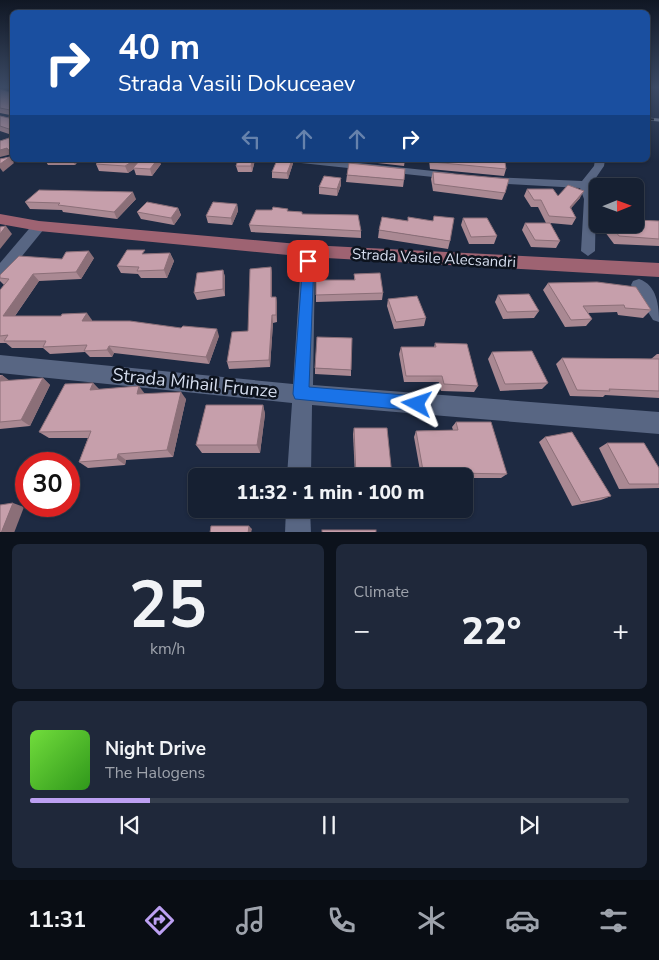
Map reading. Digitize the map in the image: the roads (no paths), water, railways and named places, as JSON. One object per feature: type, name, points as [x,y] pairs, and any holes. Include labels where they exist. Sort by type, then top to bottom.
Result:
[{"type":"main road","name":"Strada Vasile Alecsandri","points":[[0,219],[39,226],[309,251],[659,270]]},
{"type":"street","points":[[320,162],[468,178],[585,185]]},
{"type":"street","points":[[585,185],[599,166],[600,162]]},
{"type":"street","points":[[585,185],[590,199],[588,251]]},
{"type":"street","points":[[0,273],[39,226]]},
{"type":"street","points":[[299,468],[308,261]]},
{"type":"street","points":[[639,285],[659,314]]},
{"type":"street","name":"Strada Mihail Frunze","points":[[0,364],[301,394],[659,423]]},
{"type":"street","points":[[298,518],[298,532]]},
{"type":"railway","points":[[650,119],[659,120]]}]
